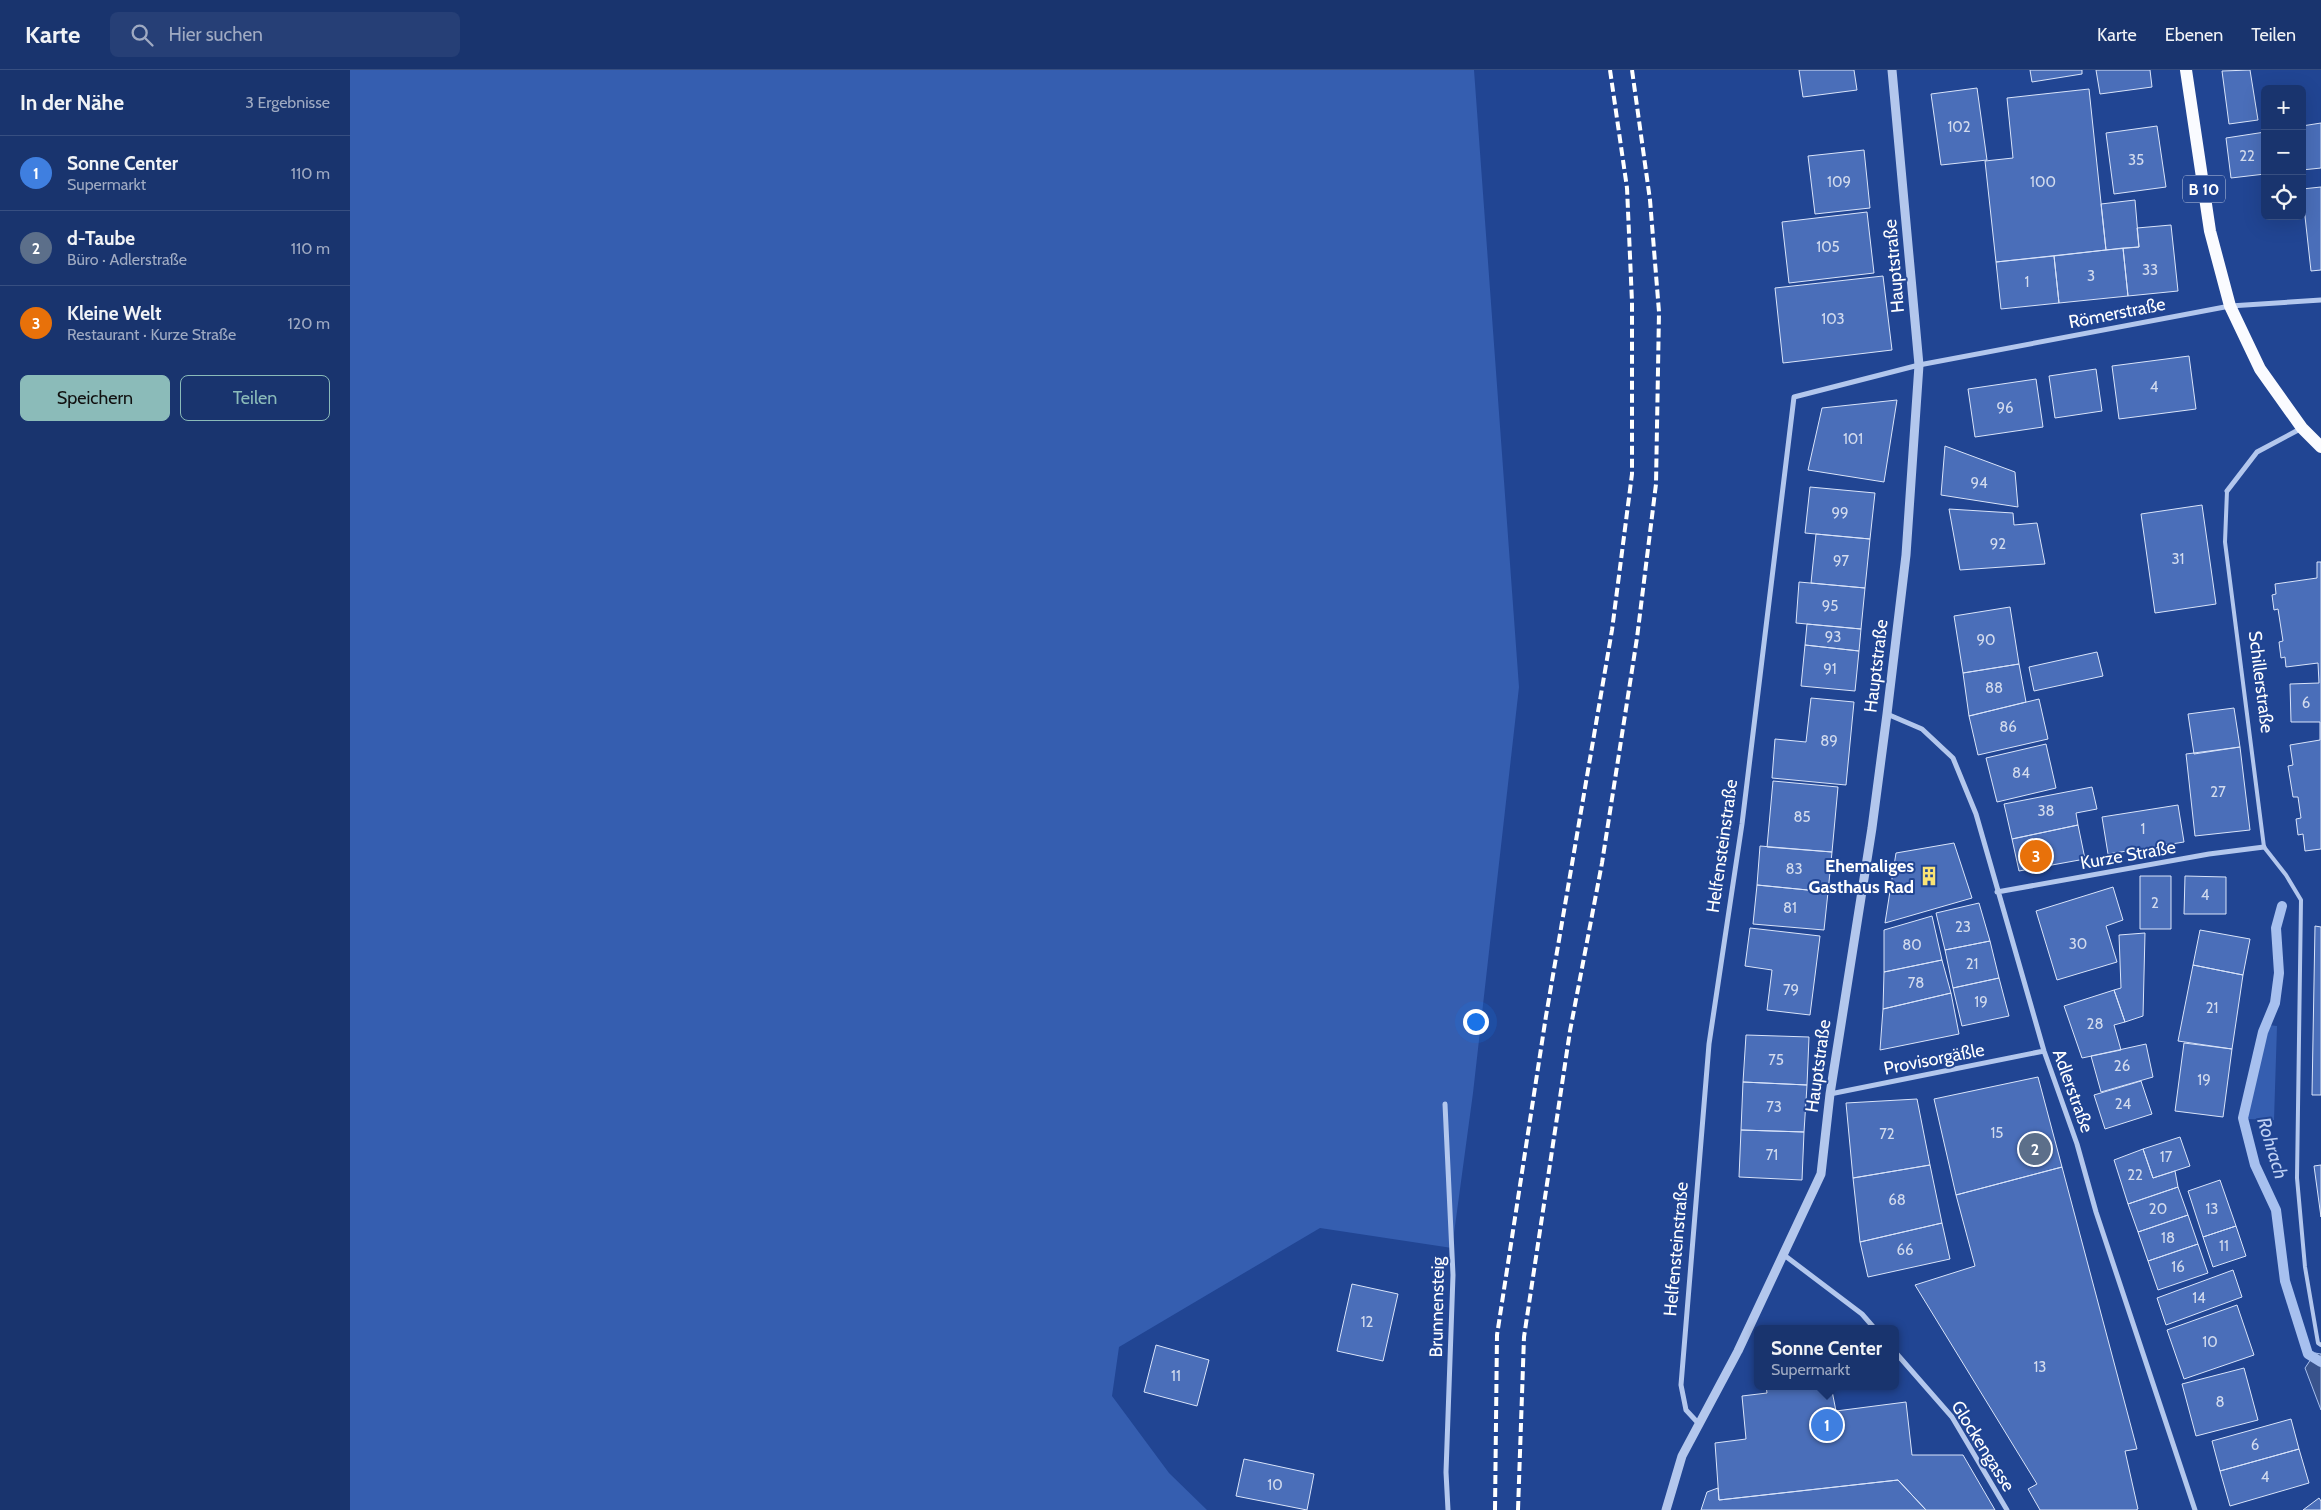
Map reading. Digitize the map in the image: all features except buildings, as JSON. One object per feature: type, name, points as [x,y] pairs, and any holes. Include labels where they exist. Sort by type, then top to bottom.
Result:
[{"type":"main road","name":"B 10","points":[[2186,70],[2210,231],[2230,306],[2260,369],[2302,428],[2321,447]]},
{"type":"street","name":"Hauptstraße","points":[[1784,1255],[1821,1174],[1830,1094],[1872,828],[1906,555],[1919,365],[1892,70]]},
{"type":"street","name":"Römerstraße","points":[[1919,365],[2230,306],[2321,300]]},
{"type":"street","name":"Helfensteinstraße","points":[[1699,1424],[1686,1410],[1681,1385],[1709,1044],[1742,824],[1794,397],[1919,365]]},
{"type":"street","name":"Schillerstraße","points":[[2227,491],[2258,452],[2302,428]]},
{"type":"street","name":"Adlerstraße","points":[[1887,714],[1922,729],[1954,758],[1976,814],[2044,1051],[2077,1144],[2096,1212],[2195,1510]]},
{"type":"street","name":"Kurze Straße","points":[[1997,892],[2264,846]]},
{"type":"street","name":"Provisorgäßle","points":[[1830,1094],[2044,1051]]},
{"type":"street","name":"Brunnensteig","points":[[1445,1104],[1453,1275],[1446,1472],[1448,1510]]},
{"type":"street","points":[[1666,1510],[1682,1456],[1738,1351],[1784,1255],[1862,1314],[1872,1325]]},
{"type":"street","name":"Glockengasse","points":[[1899,1356],[1952,1417],[2007,1510]]},
{"type":"lane","name":"Schillerstraße","points":[[2227,491],[2225,542],[2264,846],[2286,875],[2301,900],[2297,1178],[2305,1267],[2318,1343],[2321,1345]]},
{"type":"shaded area","points":[[350,70],[1474,70],[1519,687],[1473,1093],[1452,1248],[1320,1228],[1119,1347],[1112,1396],[1169,1473],[1207,1510],[350,1510]]},
{"type":"shaded area","points":[[2268,1025],[2277,1026],[2274,1120],[2247,1119]]},
{"type":"shaded area","points":[[2315,1353],[2321,1354],[2321,1410],[2305,1368]]},
{"type":"waterway","name":"Rohrach","points":[[2282,906],[2276,928],[2279,973],[2275,1003],[2263,1032],[2243,1118],[2255,1165],[2276,1210],[2285,1281],[2308,1354],[2321,1362]]},
{"type":"railway","points":[[1495,1510],[1497,1335],[1546,1016],[1612,630],[1632,474],[1632,302],[1627,188],[1610,70]]},
{"type":"railway","points":[[1518,1510],[1524,1337],[1570,1031],[1602,863],[1637,638],[1656,484],[1659,312],[1650,200],[1632,70]]},
{"type":"place","name":"Kleine Welt","points":[[2036,856]]},
{"type":"place","name":"Ehemaliges Gasthaus Rad","points":[[1929,876]]},
{"type":"place","name":"d-Taube","points":[[2035,1149]]},
{"type":"place","name":"Sonne Center","points":[[1827,1425]]}]
